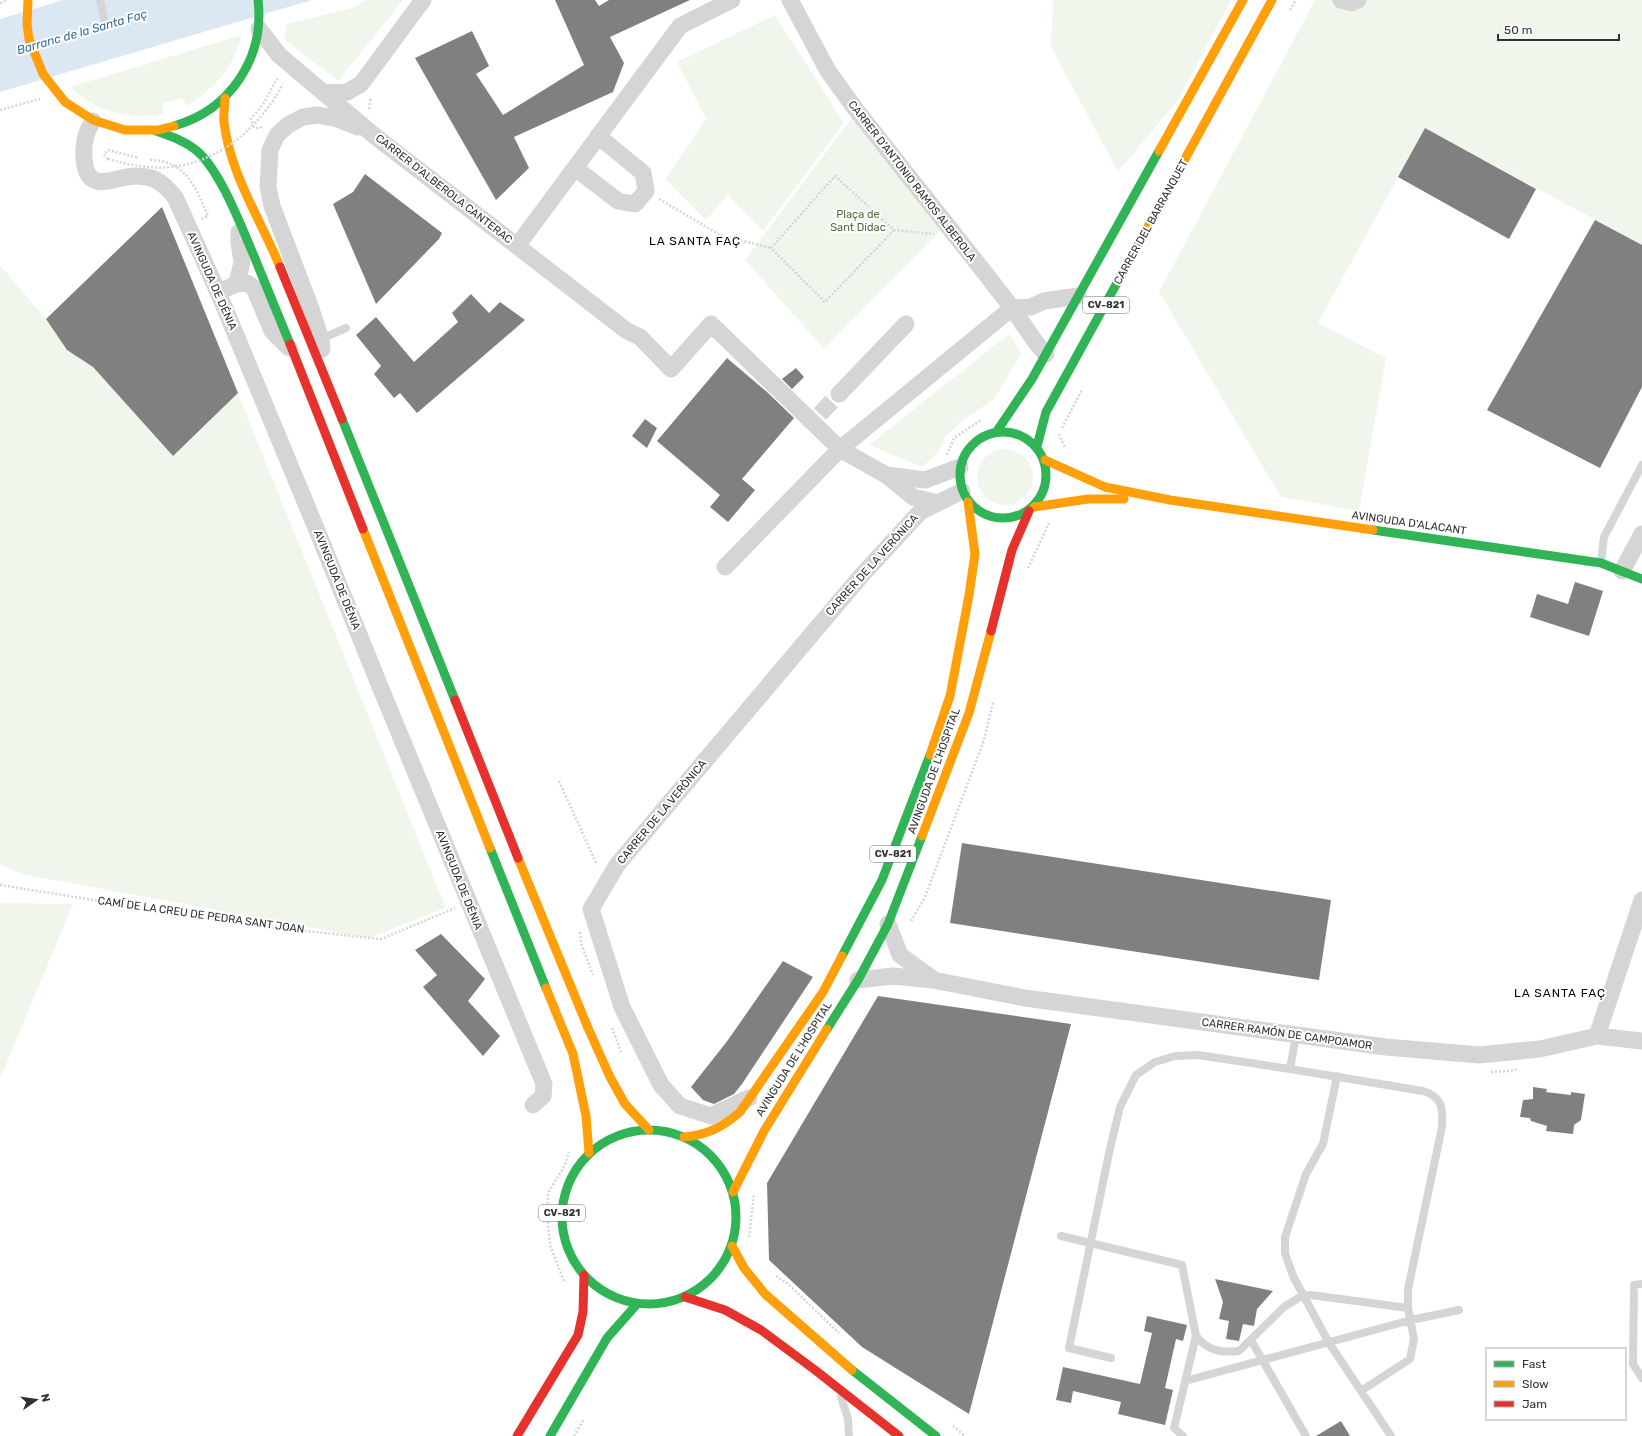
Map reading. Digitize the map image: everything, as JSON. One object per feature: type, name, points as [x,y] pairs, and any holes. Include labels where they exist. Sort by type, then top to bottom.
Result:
[{"type":"main road","points":[[28,0],[27,19],[29,39],[35,58],[43,75],[55,91],[72,108],[93,120],[124,130],[156,131],[186,124],[213,108],[225,98],[238,83],[248,67],[255,48],[259,26],[258,0]]},
{"type":"main road","name":"CV-821","points":[[1031,509],[1046,487],[1045,460],[1037,446],[1023,435],[997,431],[1032,379],[1243,0]]},
{"type":"main road","name":"CARRER DEL BARRANQUET","points":[[1037,446],[1046,412],[1273,0]]},
{"type":"main road","points":[[225,98],[224,121],[227,139],[236,170],[272,247],[324,373],[512,843],[588,1028],[610,1077],[625,1104],[650,1130]]},
{"type":"main road","points":[[156,131],[194,148],[206,160],[240,224],[295,354],[416,664],[573,1054],[587,1115],[590,1140],[589,1153]]},
{"type":"main road","points":[[960,467],[975,441],[997,431]]},
{"type":"main road","name":"AVINGUDA D'ALACANT","points":[[1045,460],[1105,487],[1170,500],[1601,563],[1642,579]]},
{"type":"main road","name":"CV-821","points":[[960,467],[965,496]]},
{"type":"main road","points":[[965,496],[981,514],[996,519],[1012,519],[1031,509]]},
{"type":"main road","name":"AVINGUDA DE L'HOSPITAL","points":[[684,1137],[703,1135],[725,1126],[740,1112],[823,992],[882,880],[927,765],[950,696],[975,554],[965,496]]},
{"type":"main road","name":"AVINGUDA D'ALACANT","points":[[1031,509],[1088,499],[1170,500]]},
{"type":"main road","name":"AVINGUDA DE L'HOSPITAL","points":[[733,1192],[764,1130],[858,980],[888,924],[969,713],[1012,550],[1031,509]]},
{"type":"main road","name":"CV-821","points":[[650,1130],[684,1137],[705,1150],[722,1169],[733,1192],[736,1210],[736,1228],[732,1246],[714,1277],[685,1297],[653,1305],[637,1304],[617,1298],[599,1289],[584,1275],[572,1257],[564,1235],[562,1213],[566,1191],[576,1171],[589,1153],[600,1145],[623,1134],[650,1130]]},
{"type":"main road","points":[[732,1246],[738,1262],[754,1283],[818,1343],[936,1436]]},
{"type":"main road","points":[[518,1436],[578,1335],[583,1312],[584,1275]]},
{"type":"main road","points":[[685,1297],[725,1310],[761,1330],[899,1436]]},
{"type":"main road","points":[[550,1436],[607,1338],[637,1304]]},
{"type":"street","points":[[368,131],[359,117],[356,102],[361,84],[424,0]]},
{"type":"street","points":[[517,246],[680,26],[732,0]]},
{"type":"street","name":"CARRER D'ANTONIO RAMOS ALBEROLA","points":[[790,0],[828,71],[853,106],[1012,308],[1037,344],[1046,354]]},
{"type":"street","points":[[1342,0],[1352,3],[1358,0]]},
{"type":"street","name":"CARRER D'ALBEROLA CANTERAC","points":[[259,26],[279,55],[368,131],[627,331],[640,337],[671,369],[711,324],[838,446]]},
{"type":"street","points":[[325,93],[347,92],[361,84]]},
{"type":"street","points":[[324,373],[321,339],[272,206],[268,187],[270,150],[277,135],[288,125],[303,117],[318,115],[338,119],[368,131]]},
{"type":"street","name":"AVINGUDA DE DÉNIA","points":[[93,120],[87,130],[84,152],[85,169],[93,179],[106,182],[135,176],[152,178],[164,185],[175,197],[218,292],[544,1084],[543,1096],[533,1105]]},
{"type":"street","points":[[575,168],[618,201],[635,204],[646,191],[643,173],[598,136]]},
{"type":"street","points":[[237,284],[242,262],[239,243],[240,224]]},
{"type":"street","points":[[218,292],[237,284],[247,283],[254,288],[272,331],[295,354]]},
{"type":"street","points":[[725,567],[838,446],[1012,308],[1031,307],[1044,301],[1078,296]]},
{"type":"street","points":[[840,394],[906,324]]},
{"type":"street","points":[[838,446],[886,475],[913,497],[938,503]]},
{"type":"street","points":[[886,475],[925,480],[960,467]]},
{"type":"street","name":"CARRER DE LA VERÒNICA","points":[[751,1097],[711,1116],[680,1106],[661,1085],[622,1007],[591,909],[617,865],[861,576],[921,511],[938,503],[965,496]]},
{"type":"street","points":[[1622,571],[1642,534]]},
{"type":"street","points":[[1597,1036],[1642,900]]},
{"type":"street","name":"CARRER RAMÓN DE CAMPOAMOR","points":[[888,924],[900,955],[934,980]]},
{"type":"street","name":"CARRER RAMÓN DE CAMPOAMOR","points":[[858,980],[893,976],[934,980],[1025,998],[1386,1047],[1479,1055],[1540,1049],[1597,1036],[1642,1041]]},
{"type":"lane","points":[[100,0],[104,19]]},
{"type":"lane","points":[[321,339],[346,328]]},
{"type":"lane","points":[[1601,563],[1604,537],[1642,465]]},
{"type":"lane","points":[[1290,1069],[1296,1035]]},
{"type":"lane","points":[[1111,1358],[1069,1348],[1109,1153],[1120,1107],[1136,1075],[1155,1062],[1175,1056],[1198,1055],[1337,1076],[1423,1091],[1433,1094],[1438,1099],[1443,1112],[1442,1127],[1408,1289],[1408,1308],[1414,1338],[1410,1359],[1361,1391]]},
{"type":"lane","points":[[1337,1076],[1322,1144],[1306,1174],[1285,1237],[1285,1253],[1288,1266],[1329,1343],[1391,1436]]},
{"type":"lane","points":[[1061,1236],[1182,1265],[1196,1336],[1174,1428],[1184,1436]]},
{"type":"lane","points":[[1642,1284],[1634,1285],[1633,1364],[1642,1378]]},
{"type":"lane","points":[[1196,1336],[1201,1342],[1216,1351],[1240,1351],[1284,1307],[1300,1297],[1311,1295],[1408,1308]]},
{"type":"lane","points":[[1185,1381],[1411,1320],[1459,1310]]},
{"type":"lane","points":[[1251,1340],[1306,1436]]},
{"type":"lane","points":[[837,1387],[848,1419],[849,1436]]},
{"type":"path","points":[[0,3],[8,0]]},
{"type":"path","points":[[1288,13],[1296,0]]},
{"type":"path","points":[[108,159],[148,167],[172,167],[209,157],[236,140],[249,130],[254,125],[258,121],[273,102],[283,84],[283,79],[281,78],[276,80],[264,103],[251,119],[252,125],[254,127],[257,128],[263,127],[267,122]]},
{"type":"path","points":[[0,110],[36,100]]},
{"type":"path","points":[[771,248],[835,176],[894,230],[936,234]]},
{"type":"path","points":[[646,191],[720,235],[771,248],[825,302],[894,230]]},
{"type":"path","points":[[1071,452],[1065,447],[1059,434],[1084,386]]},
{"type":"path","points":[[1027,570],[1050,522],[1056,520]]},
{"type":"path","points":[[896,945],[926,897],[984,740],[995,694]]},
{"type":"path","name":"CAMÍ DE LA CREU DE PEDRA SANT JOAN","points":[[0,884],[250,925],[381,939],[468,902]]},
{"type":"path","points":[[565,1284],[562,1272],[550,1246],[547,1212],[548,1193],[565,1165],[570,1150]]},
{"type":"path","points":[[749,1242],[755,1187]]},
{"type":"path","points":[[771,1272],[788,1284],[841,1335]]},
{"type":"path","points":[[947,1422],[965,1436]]},
{"type":"green space","points":[[366,0],[403,0],[338,81],[284,39],[287,24],[352,8]]},
{"type":"green space","points":[[1053,0],[1231,0],[1178,100],[1118,172],[1051,47]]},
{"type":"green space","points":[[1315,0],[1642,0],[1642,245],[1425,128],[1318,323],[1386,358],[1359,511],[1281,497],[1159,292]]},
{"type":"green space","points":[[775,15],[844,123],[763,231],[728,195],[706,220],[665,179],[706,119],[677,62]]},
{"type":"green space","points":[[242,35],[234,57],[222,76],[214,85],[187,106],[182,98],[163,103],[164,114],[138,116],[114,112],[91,103],[70,87]]},
{"type":"green space","name":"Plaça de Sant Dídac","points":[[857,111],[947,224],[824,349],[745,260]]},
{"type":"green space","points":[[0,265],[46,319],[67,350],[93,367],[173,456],[238,393],[446,908],[368,938],[21,874],[0,864]]},
{"type":"green space","points":[[1009,334],[1022,353],[994,399],[961,422],[945,437],[937,454],[922,467],[869,445]]},
{"type":"green space","points":[[1005,449],[1016,451],[1025,457],[1031,466],[1033,477],[1031,488],[1025,497],[1016,503],[1005,505],[994,503],[985,497],[979,488],[977,477],[979,466],[985,457],[994,451]]},
{"type":"green space","points":[[0,903],[73,904],[0,1079]]},
{"type":"water","name":"Barranc de la Santa Faç","points":[[63,0],[312,0],[0,92],[0,19]]},
{"type":"building","points":[[555,0],[595,0],[599,6],[609,0],[690,0],[610,37],[624,63],[613,92],[514,137],[529,168],[496,200],[415,58],[472,31],[489,66],[476,74],[503,115],[584,65]]},
{"type":"building","points":[[1425,128],[1536,189],[1509,239],[1398,177]]},
{"type":"building","points":[[365,174],[442,233],[439,239],[376,304],[333,204],[353,192]]},
{"type":"building","points":[[162,207],[238,393],[173,456],[93,367],[67,350],[46,319]]},
{"type":"building","points":[[1595,220],[1642,245],[1642,387],[1600,468],[1487,410]]},
{"type":"building","points":[[471,294],[489,313],[500,302],[525,320],[417,413],[400,393],[394,398],[374,374],[381,366],[356,335],[376,317],[414,362],[458,322],[452,313]]},
{"type":"building","points":[[727,358],[767,392],[794,418],[742,479],[755,490],[728,522],[710,507],[720,495],[657,441]]},
{"type":"building","points":[[796,368],[804,377],[792,389],[782,379]]},
{"type":"building","points":[[645,419],[657,428],[647,448],[632,436]]},
{"type":"building","points":[[1575,582],[1603,591],[1589,636],[1530,617],[1537,594],[1568,604]]},
{"type":"building","points":[[962,843],[1331,900],[1319,980],[950,923]]},
{"type":"building","points":[[441,934],[485,979],[468,1001],[500,1036],[483,1056],[423,987],[437,975],[415,950]]},
{"type":"building","points":[[783,961],[813,977],[734,1094],[714,1104],[703,1100],[691,1087],[728,1040]]},
{"type":"building","points":[[878,996],[1071,1024],[969,1414],[862,1347],[769,1260],[767,1183]]},
{"type":"building","points":[[1533,1087],[1547,1089],[1546,1092],[1571,1095],[1571,1092],[1585,1094],[1581,1120],[1574,1125],[1573,1134],[1546,1131],[1547,1126],[1531,1121],[1530,1118],[1520,1117],[1523,1100],[1533,1099]]},
{"type":"building","points":[[1215,1279],[1273,1291],[1257,1309],[1254,1326],[1243,1324],[1239,1341],[1226,1339],[1229,1321],[1219,1319],[1223,1302]]},
{"type":"building","points":[[1147,1316],[1187,1325],[1183,1341],[1176,1339],[1165,1388],[1173,1390],[1165,1425],[1118,1414],[1121,1402],[1073,1391],[1071,1403],[1056,1400],[1063,1367],[1140,1384],[1152,1333],[1144,1331]]},
{"type":"building","points":[[1341,1421],[1350,1436],[1316,1436]]},
{"type":"tunnel","points":[[820,414],[839,394]]},
{"type":"traffic: fast","points":[[174,126],[194,118],[212,108],[240,79],[256,42],[259,21],[258,0]]},
{"type":"traffic: fast","points":[[156,131],[188,144],[206,160],[214,172],[237,215],[290,344]]},
{"type":"traffic: fast","points":[[997,431],[1032,379],[1159,151]]},
{"type":"traffic: fast","points":[[1037,446],[1046,412],[1145,232]]},
{"type":"traffic: fast","points":[[342,419],[455,700]]},
{"type":"traffic: fast","points":[[995,432],[1011,432],[1020,435],[1034,444],[1043,458],[1046,467],[1046,475],[1046,483],[1043,492],[1034,506],[1020,515],[1011,518],[995,518],[979,511],[972,506],[967,499],[960,483],[960,467],[967,451],[972,444],[979,439],[995,432]]},
{"type":"traffic: fast","points":[[1373,530],[1601,563],[1642,579]]},
{"type":"traffic: fast","points":[[842,956],[882,880],[930,755]]},
{"type":"traffic: fast","points":[[827,1029],[858,980],[888,924],[922,836]]},
{"type":"traffic: fast","points":[[490,848],[546,988]]},
{"type":"traffic: fast","points":[[649,1130],[666,1132],[690,1140],[704,1150],[716,1162],[726,1176],[732,1192],[736,1217],[734,1234],[726,1258],[716,1272],[704,1284],[690,1294],[674,1300],[649,1304],[632,1302],[608,1294],[594,1284],[582,1272],[572,1258],[566,1242],[562,1217],[564,1200],[572,1176],[582,1162],[594,1150],[608,1140],[624,1134],[649,1130]]},
{"type":"traffic: fast","points":[[550,1436],[607,1338],[637,1304]]},
{"type":"traffic: fast","points":[[852,1370],[936,1436]]},
{"type":"traffic: slow","points":[[28,0],[27,24],[29,39],[43,74],[65,102],[93,120],[125,130],[158,130],[174,126]]},
{"type":"traffic: slow","points":[[1159,151],[1243,0]]},
{"type":"traffic: slow","points":[[1145,232],[1272,0]]},
{"type":"traffic: slow","points":[[225,98],[224,122],[227,141],[233,160],[239,178],[280,267]]},
{"type":"traffic: slow","points":[[1045,460],[1105,487],[1170,500],[1373,530]]},
{"type":"traffic: slow","points":[[1034,507],[1088,499],[1124,499]]},
{"type":"traffic: slow","points":[[930,755],[950,696],[969,595],[975,554],[968,502]]},
{"type":"traffic: slow","points":[[363,529],[490,848]]},
{"type":"traffic: slow","points":[[922,836],[969,713],[991,631]]},
{"type":"traffic: slow","points":[[518,858],[588,1028],[610,1077],[625,1104],[649,1130]]},
{"type":"traffic: slow","points":[[684,1137],[707,1132],[721,1126],[740,1112],[823,992],[842,956]]},
{"type":"traffic: slow","points":[[546,988],[573,1054],[586,1116],[589,1153]]},
{"type":"traffic: slow","points":[[733,1192],[764,1131],[827,1029]]},
{"type":"traffic: slow","points":[[732,1246],[744,1268],[765,1294],[852,1370]]},
{"type":"traffic: jam","points":[[280,267],[342,419]]},
{"type":"traffic: jam","points":[[290,344],[363,529]]},
{"type":"traffic: jam","points":[[991,631],[1012,550],[1029,511]]},
{"type":"traffic: jam","points":[[455,700],[518,858]]},
{"type":"traffic: jam","points":[[517,1436],[578,1335],[583,1312],[584,1275]]},
{"type":"traffic: jam","points":[[685,1297],[725,1310],[761,1330],[899,1436]]},
{"type":"district","name":"LA SANTA FAÇ","points":[[695,241]]},
{"type":"district","name":"LA SANTA FAÇ","points":[[1560,993]]}]
